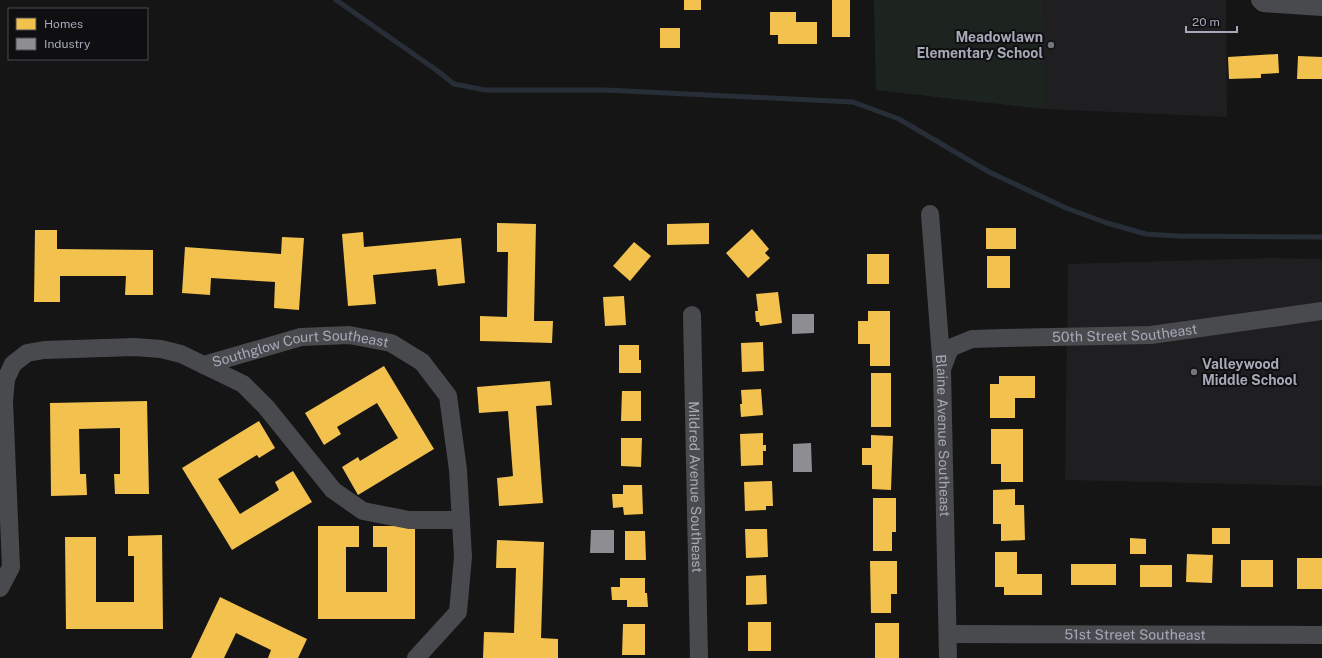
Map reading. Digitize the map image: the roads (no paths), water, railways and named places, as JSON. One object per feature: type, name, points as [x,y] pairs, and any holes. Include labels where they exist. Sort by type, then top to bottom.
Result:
[{"type":"street","points":[[1260,0],[1262,3],[1322,7]]},
{"type":"street","name":"Blaine Avenue Southeast","points":[[930,214],[942,370],[948,658]]},
{"type":"street","name":"50th Street Southeast","points":[[942,370],[950,348],[972,340],[1151,336],[1322,312]]},
{"type":"street","name":"Mildred Avenue Southeast","points":[[692,315],[700,658]]},
{"type":"street","name":"Southglow Court Southeast","points":[[204,365],[301,337],[349,335],[391,343],[422,362],[448,396],[458,470],[463,557],[458,612],[416,658]]},
{"type":"street","points":[[0,588],[11,567],[4,401],[6,379],[13,364],[27,353],[44,350],[134,347],[161,349],[181,354],[204,365]]},
{"type":"street","name":"Southglow Court Southeast","points":[[204,365],[243,384],[266,407],[333,490],[363,511],[409,520],[461,520]]},
{"type":"street","name":"51st Street Southeast","points":[[948,634],[1322,635]]},
{"type":"waterway","points":[[336,0],[435,69],[454,84],[485,90],[605,90],[853,102],[899,119],[989,172],[1066,208],[1107,223],[1146,234],[1178,236],[1322,237]]},
{"type":"place","name":"Meadowlawn Elementary School","points":[[1051,45]]},
{"type":"place","name":"Valleywood Middle School","points":[[1194,372]]}]
